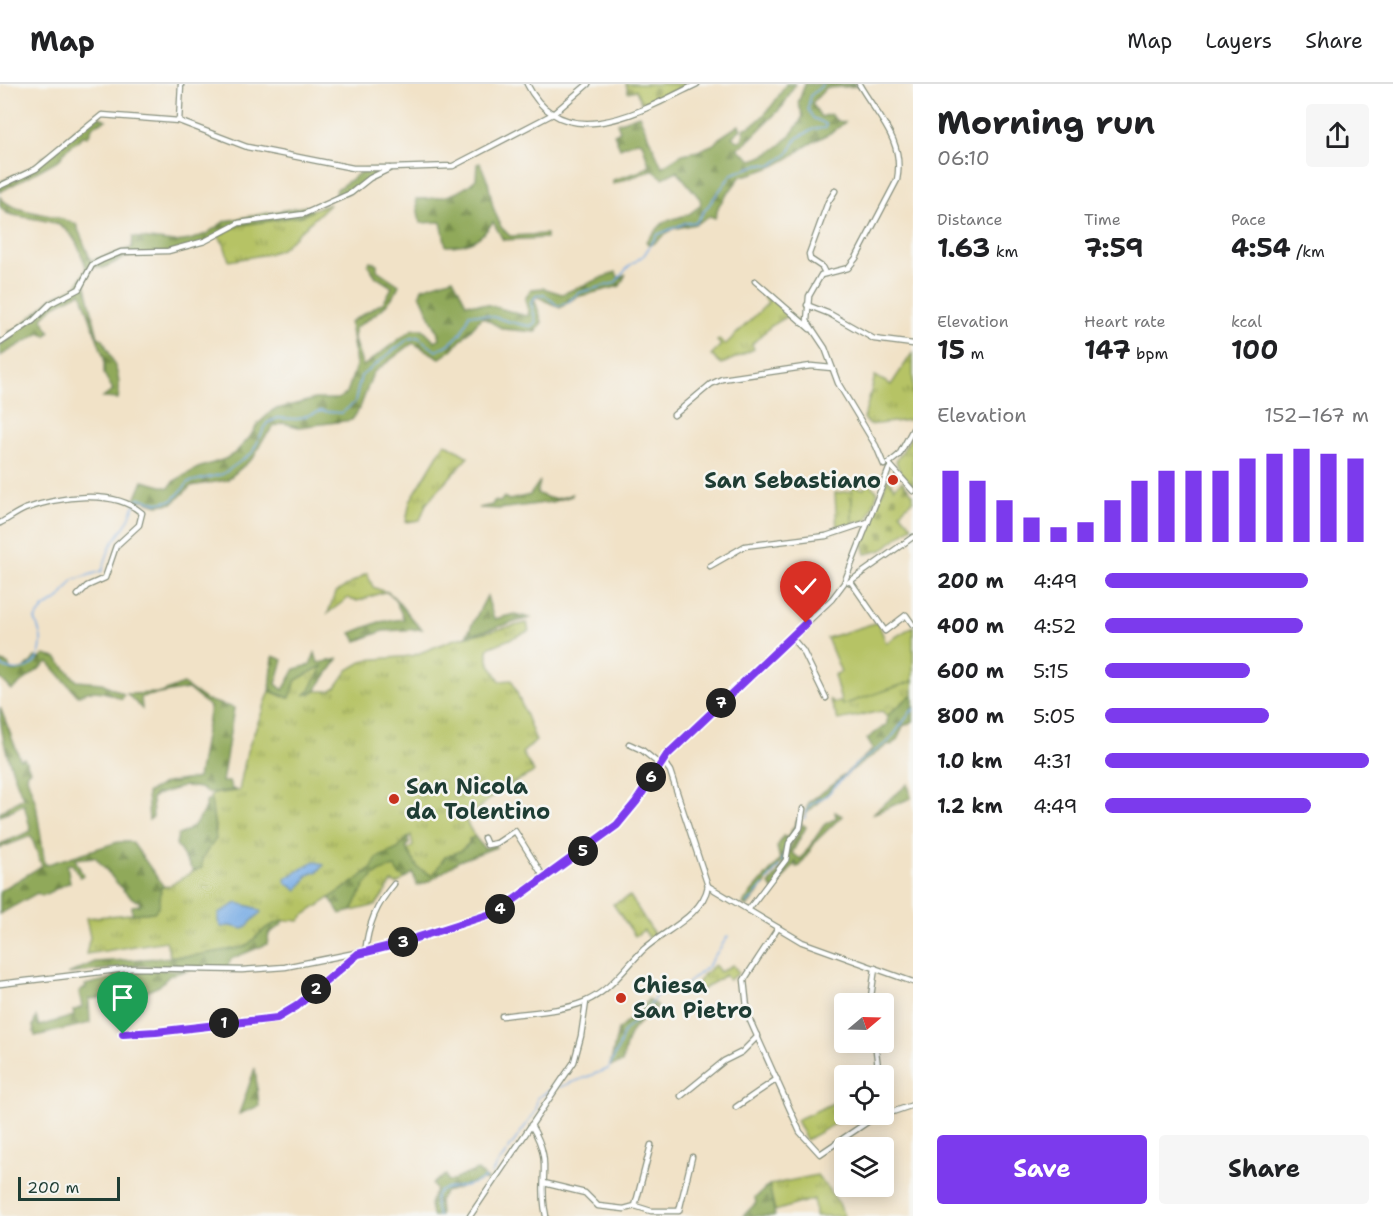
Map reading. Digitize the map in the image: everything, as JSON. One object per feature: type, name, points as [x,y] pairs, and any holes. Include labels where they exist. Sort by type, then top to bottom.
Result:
[{"type":"street","points":[[179,121],[181,84]]},
{"type":"street","points":[[527,84],[538,101],[553,114],[578,124],[606,123],[697,84]]},
{"type":"street","points":[[0,186],[36,169],[102,115],[179,121],[247,147],[353,168],[453,166],[553,114],[588,84]]},
{"type":"street","points":[[859,84],[884,118],[896,145],[900,166],[897,180],[856,258],[848,268],[825,273],[814,283],[806,317],[825,348],[832,368],[882,458],[913,491]]},
{"type":"street","points":[[0,344],[33,321],[50,304],[79,289],[92,265],[121,252],[168,251],[205,241],[239,223],[304,214],[351,193],[370,178],[391,168]]},
{"type":"street","points":[[825,273],[822,267],[810,259],[809,254],[828,202],[835,191]]},
{"type":"street","points":[[755,281],[812,330]]},
{"type":"street","points":[[807,305],[830,314],[874,339],[913,344]]},
{"type":"street","points":[[674,415],[711,384],[722,379],[812,366],[832,368]]},
{"type":"street","points":[[0,984],[134,968],[242,970],[285,967],[365,953],[497,912],[617,825],[636,802],[661,763],[697,725],[832,599],[843,583],[889,466],[899,455],[913,429]]},
{"type":"street","points":[[0,523],[23,510],[79,497],[106,499],[134,506],[142,513],[139,525],[116,546],[105,578],[87,586],[78,596]]},
{"type":"street","points":[[710,566],[740,548],[826,536],[868,522]]},
{"type":"street","points":[[843,583],[851,582],[913,537]]},
{"type":"street","points":[[851,582],[885,631],[906,615],[913,625]]},
{"type":"street","points":[[791,637],[803,651],[826,698]]},
{"type":"street","points":[[629,744],[642,750],[670,771],[708,886],[802,942],[913,981]]},
{"type":"street","points":[[748,910],[786,860],[789,843],[800,828],[804,809]]},
{"type":"street","points":[[483,838],[487,845],[496,843],[515,831],[545,879]]},
{"type":"street","points":[[365,953],[368,929],[374,911],[394,884]]},
{"type":"street","points":[[502,1016],[586,1002],[610,984],[644,949],[684,919],[702,899],[708,886]]},
{"type":"street","points":[[778,928],[744,980],[748,1016],[803,1138],[820,1154],[864,1125]]},
{"type":"street","points":[[123,1034],[277,1018],[297,1006],[358,954]]},
{"type":"street","points":[[872,993],[875,968]]},
{"type":"street","points":[[470,1216],[574,1062],[586,1002]]},
{"type":"street","points":[[681,1096],[724,1060],[742,1052],[758,1036]]},
{"type":"street","points":[[736,1107],[777,1079]]},
{"type":"street","points":[[894,1111],[913,1105]]},
{"type":"street","points":[[531,1125],[544,1148],[543,1203],[546,1216]]},
{"type":"street","points":[[635,1206],[651,1145]]},
{"type":"street","points":[[544,1184],[585,1193],[598,1206],[624,1209],[635,1206],[651,1211],[679,1211],[693,1157]]},
{"type":"green space","points":[[626,84],[689,84],[642,105],[636,90],[628,92]]},
{"type":"green space","points":[[786,84],[795,84],[783,106],[746,143],[737,148],[752,160],[776,149],[794,131],[803,116],[798,103],[805,84],[855,84],[857,86],[826,88],[812,103],[821,117],[830,114],[837,121],[845,122],[831,133],[775,165],[741,176],[719,205],[715,218],[710,216],[695,224],[672,229],[653,244],[648,244],[646,241],[664,222],[689,214],[701,205],[700,199],[677,171],[663,178],[652,170],[613,184],[613,180],[641,171],[649,165],[642,142],[637,141],[620,148],[614,134],[620,131],[617,123],[639,115],[662,167],[682,154],[698,151],[714,144],[739,125],[741,129],[732,137],[738,141],[742,140],[745,128],[757,122]]},
{"type":"green space","points":[[98,116],[106,120],[93,126],[88,137],[83,136],[65,151],[60,159],[0,192],[0,182],[39,164],[42,158],[55,152],[75,129]]},
{"type":"green space","points":[[480,163],[501,227],[510,236],[546,234],[546,238],[503,240],[493,222],[479,238],[461,245],[446,246],[441,222],[420,223],[416,199],[441,197],[455,193],[476,179],[477,164]]},
{"type":"green space","points":[[387,169],[350,192],[335,197],[337,189],[364,170]]},
{"type":"green space","points":[[0,197],[5,202],[23,210],[57,217],[76,224],[91,261],[132,248],[133,237],[175,242],[190,240],[206,234],[225,221],[306,206],[312,211],[302,216],[229,228],[203,245],[187,250],[126,257],[103,268],[93,266],[85,282],[98,337],[103,339],[118,375],[118,399],[103,398],[113,390],[104,374],[104,358],[81,292],[54,306],[42,318],[50,332],[46,336],[40,333],[0,356],[0,345],[13,336],[9,331],[18,328],[53,298],[77,286],[86,269],[74,239],[67,230],[49,222],[6,213],[0,206]]},
{"type":"green space","points":[[330,204],[281,249],[268,254],[229,261],[224,244],[218,236],[239,225],[278,220]]},
{"type":"green space","points":[[370,261],[377,264],[377,270],[399,285],[386,305],[355,328],[354,340],[363,366],[413,329],[423,329],[435,341],[440,338],[420,294],[422,288],[453,278],[466,303],[489,305],[526,316],[529,315],[525,299],[531,289],[543,288],[562,294],[616,272],[619,279],[626,274],[620,286],[576,297],[560,308],[538,297],[534,298],[542,322],[536,332],[503,329],[482,317],[452,350],[440,358],[413,343],[373,373],[360,408],[352,420],[299,427],[283,423],[273,427],[262,441],[254,457],[227,480],[191,486],[173,503],[158,505],[143,500],[137,503],[135,500],[143,481],[169,488],[174,481],[198,468],[225,459],[235,453],[250,437],[257,425],[273,410],[315,399],[338,399],[347,393],[356,365],[350,322],[384,302],[392,287],[376,277],[368,265]]},
{"type":"green space","points":[[766,295],[802,325],[799,327],[788,316],[771,326],[752,344],[754,349],[722,364],[711,355],[721,345],[717,341],[719,339],[725,345],[768,303],[763,297]]},
{"type":"green space","points":[[913,352],[913,416],[910,420],[869,425],[864,418],[875,376],[891,385]]},
{"type":"green space","points":[[913,434],[913,487],[899,470],[896,461]]},
{"type":"green space","points":[[445,443],[468,457],[426,504],[420,520],[406,522],[410,501]]},
{"type":"green space","points":[[888,478],[894,488],[902,481],[913,494],[913,500],[900,512],[912,526],[882,550],[866,554],[863,543]]},
{"type":"green space","points":[[540,481],[537,493],[553,499],[572,494],[572,496],[552,502],[500,509],[479,508],[492,505],[494,501],[500,502],[504,497],[509,500],[530,495]]},
{"type":"green space","points":[[867,482],[878,492],[867,521],[854,522],[852,525],[852,486],[864,489]]},
{"type":"green space","points":[[852,491],[852,525],[837,530],[835,493]]},
{"type":"green space","points":[[367,573],[373,587],[385,592],[356,601],[348,598],[328,613],[335,593]]},
{"type":"green space","points":[[385,591],[394,597],[422,629],[383,631],[357,641],[351,633],[379,622],[404,619],[394,598]]},
{"type":"green space","points":[[487,596],[494,619],[515,614],[530,618],[466,636]]},
{"type":"green space","points":[[878,622],[886,643],[913,626],[913,681],[842,705],[834,675],[841,672],[827,638]]},
{"type":"green space","points":[[527,623],[529,631],[488,648],[488,661],[500,681],[512,680],[536,741],[522,753],[534,772],[500,790],[465,820],[475,837],[469,839],[469,843],[460,851],[445,857],[433,876],[418,868],[407,850],[413,846],[411,835],[398,849],[377,858],[372,867],[357,880],[304,915],[299,921],[282,921],[246,947],[220,953],[170,956],[166,941],[86,954],[90,937],[86,918],[154,912],[160,898],[161,887],[169,886],[197,869],[216,832],[210,797],[213,794],[239,791],[247,751],[270,691],[283,697],[289,693],[296,680],[322,666],[310,694],[315,691],[329,691],[336,687],[348,670],[365,660],[412,656],[455,639]]},
{"type":"green space","points":[[315,653],[318,663],[338,659],[315,691],[304,695],[310,690],[322,666],[296,680],[290,698],[270,691],[273,656],[283,660],[276,684],[283,690],[295,669],[310,665]]},
{"type":"green space","points":[[44,655],[56,658],[77,681],[102,683],[124,694],[122,699],[100,692],[83,693],[78,696],[48,662],[12,690],[0,678],[0,661],[8,664],[11,671],[15,671],[25,668],[35,657],[40,659]]},
{"type":"green space","points":[[913,681],[913,696],[910,696],[887,716],[882,711],[838,720],[830,700],[835,703],[841,701],[842,705]]},
{"type":"green space","points":[[183,684],[206,700],[234,708],[222,782],[229,782],[232,789],[236,790],[208,793],[200,788],[185,786],[156,795],[152,798],[153,817],[149,820],[147,793],[166,783],[198,778],[210,707],[188,689],[141,697],[142,709],[127,694],[161,693]]},
{"type":"green space","points":[[910,696],[913,696],[913,721],[903,726],[897,740],[849,772],[804,816],[809,802],[834,784],[873,749],[867,739],[887,724],[887,716]]},
{"type":"green space","points":[[0,707],[20,759],[24,758],[30,770],[26,774],[36,804],[45,865],[118,842],[132,842],[164,887],[161,887],[159,906],[154,912],[132,914],[132,906],[140,905],[139,901],[128,895],[95,857],[75,859],[83,875],[80,877],[72,864],[67,865],[70,882],[42,896],[37,893],[0,914],[0,891],[42,866],[31,836],[0,848],[0,844],[31,831],[24,804],[0,816],[0,812],[23,798],[4,743]]},
{"type":"green space","points":[[908,784],[911,798],[872,814]]},
{"type":"green space","points":[[207,800],[211,800],[216,839],[202,858],[202,868],[193,871],[176,844],[178,835],[197,822]]},
{"type":"green space","points":[[835,812],[842,816],[816,841],[800,866],[796,867],[796,862],[774,890],[769,885],[781,869],[802,824],[806,827],[792,853],[801,859],[824,825],[836,818]]},
{"type":"green space","points":[[799,818],[785,858],[747,907],[743,904],[745,900],[780,860],[777,847],[783,836],[787,838]]},
{"type":"green space","points":[[408,837],[409,844],[406,848],[418,868],[432,876],[445,857],[460,851],[469,844],[469,839],[475,837],[484,848],[495,845],[496,847],[459,861],[430,881],[417,886],[413,873],[406,878],[399,875],[395,867],[379,872],[368,882],[352,911],[340,914],[330,898],[357,880],[372,867],[377,858],[398,849]]},
{"type":"green space","points":[[395,867],[399,875],[406,878],[397,884],[392,882],[376,905],[352,911],[363,888],[373,876]]},
{"type":"green space","points":[[630,896],[656,937],[651,941],[644,930],[635,936],[613,904]]},
{"type":"green space","points":[[283,920],[282,924],[269,934],[267,944],[231,959],[227,968],[134,966],[68,974],[95,962],[191,956],[245,947],[266,928]]},
{"type":"green space","points":[[715,965],[720,972],[733,965],[739,973],[729,980],[725,975],[697,993],[697,984]]},
{"type":"green space","points":[[189,970],[170,975],[159,986],[139,995],[89,999],[90,1023],[35,1036],[33,1026],[36,1017],[39,1026],[74,1016],[73,1011],[82,1007],[79,991],[86,988],[85,985],[113,978],[113,972]]},
{"type":"green space","points":[[648,999],[658,1006],[630,1034],[622,1063],[610,1066],[618,1030],[644,1007]]},
{"type":"green space","points":[[255,1068],[259,1106],[239,1114]]},
{"type":"green space","points":[[834,1103],[834,1124],[806,1140],[796,1120]]},
{"type":"green space","points":[[477,1170],[490,1181],[482,1180],[445,1192],[439,1200],[440,1216],[432,1216],[430,1204],[436,1190],[432,1184],[446,1175],[448,1182]]},
{"type":"green space","points":[[817,1175],[839,1203],[844,1216],[815,1216],[814,1199],[775,1211],[769,1185]]},
{"type":"green space","points":[[769,1185],[775,1216],[743,1216],[756,1203],[755,1198]]},
{"type":"water","points":[[314,861],[324,865],[318,871],[306,876],[307,878],[297,890],[286,883],[285,879]]},
{"type":"water","points":[[237,903],[256,908],[261,912],[244,929],[221,927],[218,921],[219,913]]},
{"type":"waterway","points":[[0,665],[16,670],[35,662],[41,647],[41,638],[35,619],[44,608],[60,598],[73,580],[102,571],[110,547],[128,521],[136,501],[141,498],[158,503],[173,500],[189,482],[223,474],[252,453],[267,423],[278,418],[297,419],[321,411],[342,413],[355,402],[361,376],[408,339],[418,337],[436,351],[457,337],[465,326],[469,314],[486,315],[531,326],[536,322],[531,303],[536,296],[544,294],[558,306],[567,303],[578,293],[615,283],[628,267],[644,255],[657,235],[685,223],[696,222],[732,174],[760,164],[772,165],[788,154],[797,138],[814,129],[825,128],[826,124],[813,118],[808,109],[810,96],[824,84]]},
{"type":"waterway","points":[[804,819],[810,805],[827,795],[855,765],[889,741],[913,709]]},
{"type":"waterway","points":[[793,834],[799,823]]},
{"type":"waterway","points":[[782,862],[787,844]]},
{"type":"waterway","points":[[767,881],[779,866]]},
{"type":"waterway","points":[[747,904],[764,885]]},
{"type":"waterway","points":[[560,1087],[608,1069],[624,1031],[645,1012],[662,987],[683,987],[708,966],[728,936]]},
{"type":"waterway","points":[[491,1174],[536,1111],[537,1098],[552,1089]]},
{"type":"waterway","points":[[438,1216],[435,1199],[440,1191],[470,1185],[486,1178]]},
{"type":"place","name":"San Sebastiano","points":[[893,480]]},
{"type":"place","name":"San Nicola da Tolentino","points":[[394,799]]},
{"type":"place","name":"Chiesa San Pietro","points":[[621,998]]},
{"type":"route","points":[[123,1034],[277,1018],[297,1006],[358,954],[461,925],[497,912],[617,825],[636,802],[667,755],[806,623]]}]
